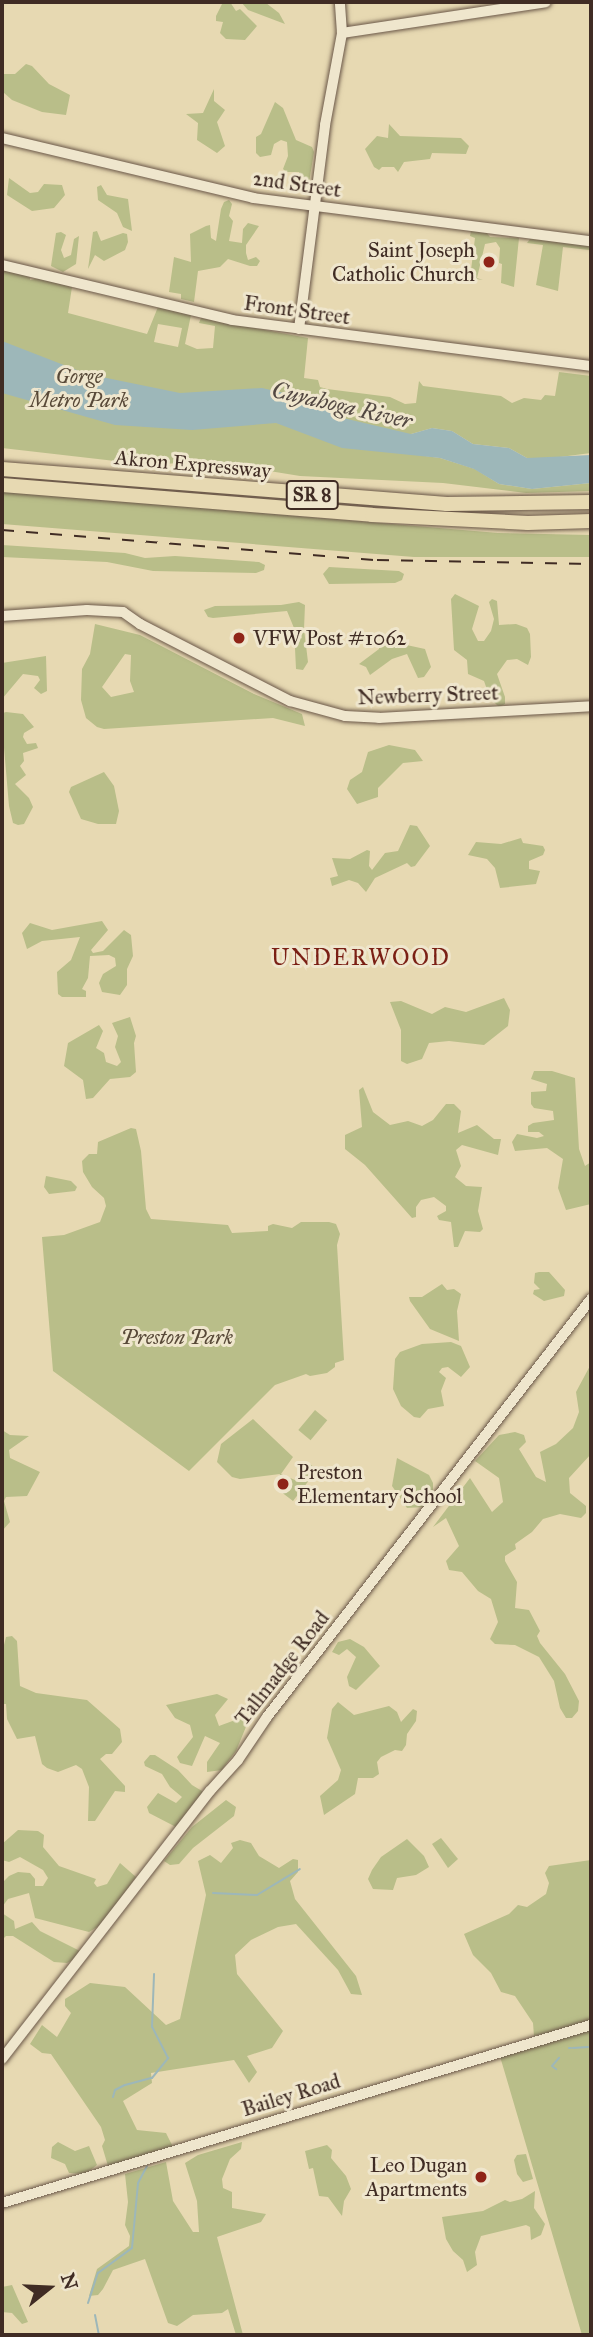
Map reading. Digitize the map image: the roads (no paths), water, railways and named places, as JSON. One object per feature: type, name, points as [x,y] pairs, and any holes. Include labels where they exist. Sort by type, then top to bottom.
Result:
[{"type":"highway","name":"Akron Expressway","points":[[2,469],[447,505],[591,502]]},
{"type":"highway","name":"Akron Expressway","points":[[2,485],[372,515],[528,523],[591,523]]},
{"type":"main road","name":"2nd Street","points":[[2,138],[179,182],[315,206],[591,241]]},
{"type":"street","points":[[299,329],[325,127],[342,33],[340,2]]},
{"type":"street","points":[[342,33],[546,2]]},
{"type":"street","name":"Front Street","points":[[2,265],[225,319],[591,366]]},
{"type":"street","name":"Newberry Street","points":[[2,616],[85,610],[122,612],[139,624],[290,701],[345,716],[379,718],[591,706]]},
{"type":"street","name":"Tallmadge Road","points":[[2,2059],[210,1791],[238,1760],[267,1717],[591,1299]]},
{"type":"street","name":"Bailey Road","points":[[2,2203],[591,2025]]},
{"type":"water","points":[[2,341],[87,374],[180,393],[262,388],[302,397],[343,418],[411,434],[432,428],[452,431],[473,444],[509,448],[527,458],[591,455],[591,483],[532,489],[499,484],[474,469],[440,458],[342,448],[276,423],[192,430],[115,425],[2,393]]},
{"type":"waterway","points":[[213,1893],[257,1895],[300,1869]]},
{"type":"waterway","points":[[113,2097],[115,2090],[125,2085],[152,2078],[168,2058],[152,2027],[154,1974]]},
{"type":"waterway","points":[[573,2048],[588,2047]]},
{"type":"waterway","points":[[552,2066],[559,2058]]},
{"type":"waterway","points":[[88,2303],[98,2273],[132,2248],[138,2183],[147,2166]]},
{"type":"waterway","points":[[95,2315],[99,2335]]},
{"type":"railway","points":[[2,530],[377,560],[591,564]]},
{"type":"place","name":"Saint Joseph Catholic Church","points":[[489,262]]},
{"type":"place","name":"VFW Post #1062","points":[[239,638]]},
{"type":"place","name":"Preston Elementary School","points":[[283,1484]]},
{"type":"place","name":"Leo Dugan Apartments","points":[[481,2177]]},
{"type":"district","name":"UNDERWOOD","points":[[361,957]]},
{"type":"park label","name":"Gorge Metro Park","points":[[79,388]]},
{"type":"park label","name":"Preston Park","points":[[177,1337]]},
{"type":"water label","name":"Cuyahoga River","points":[[342,405]]}]
